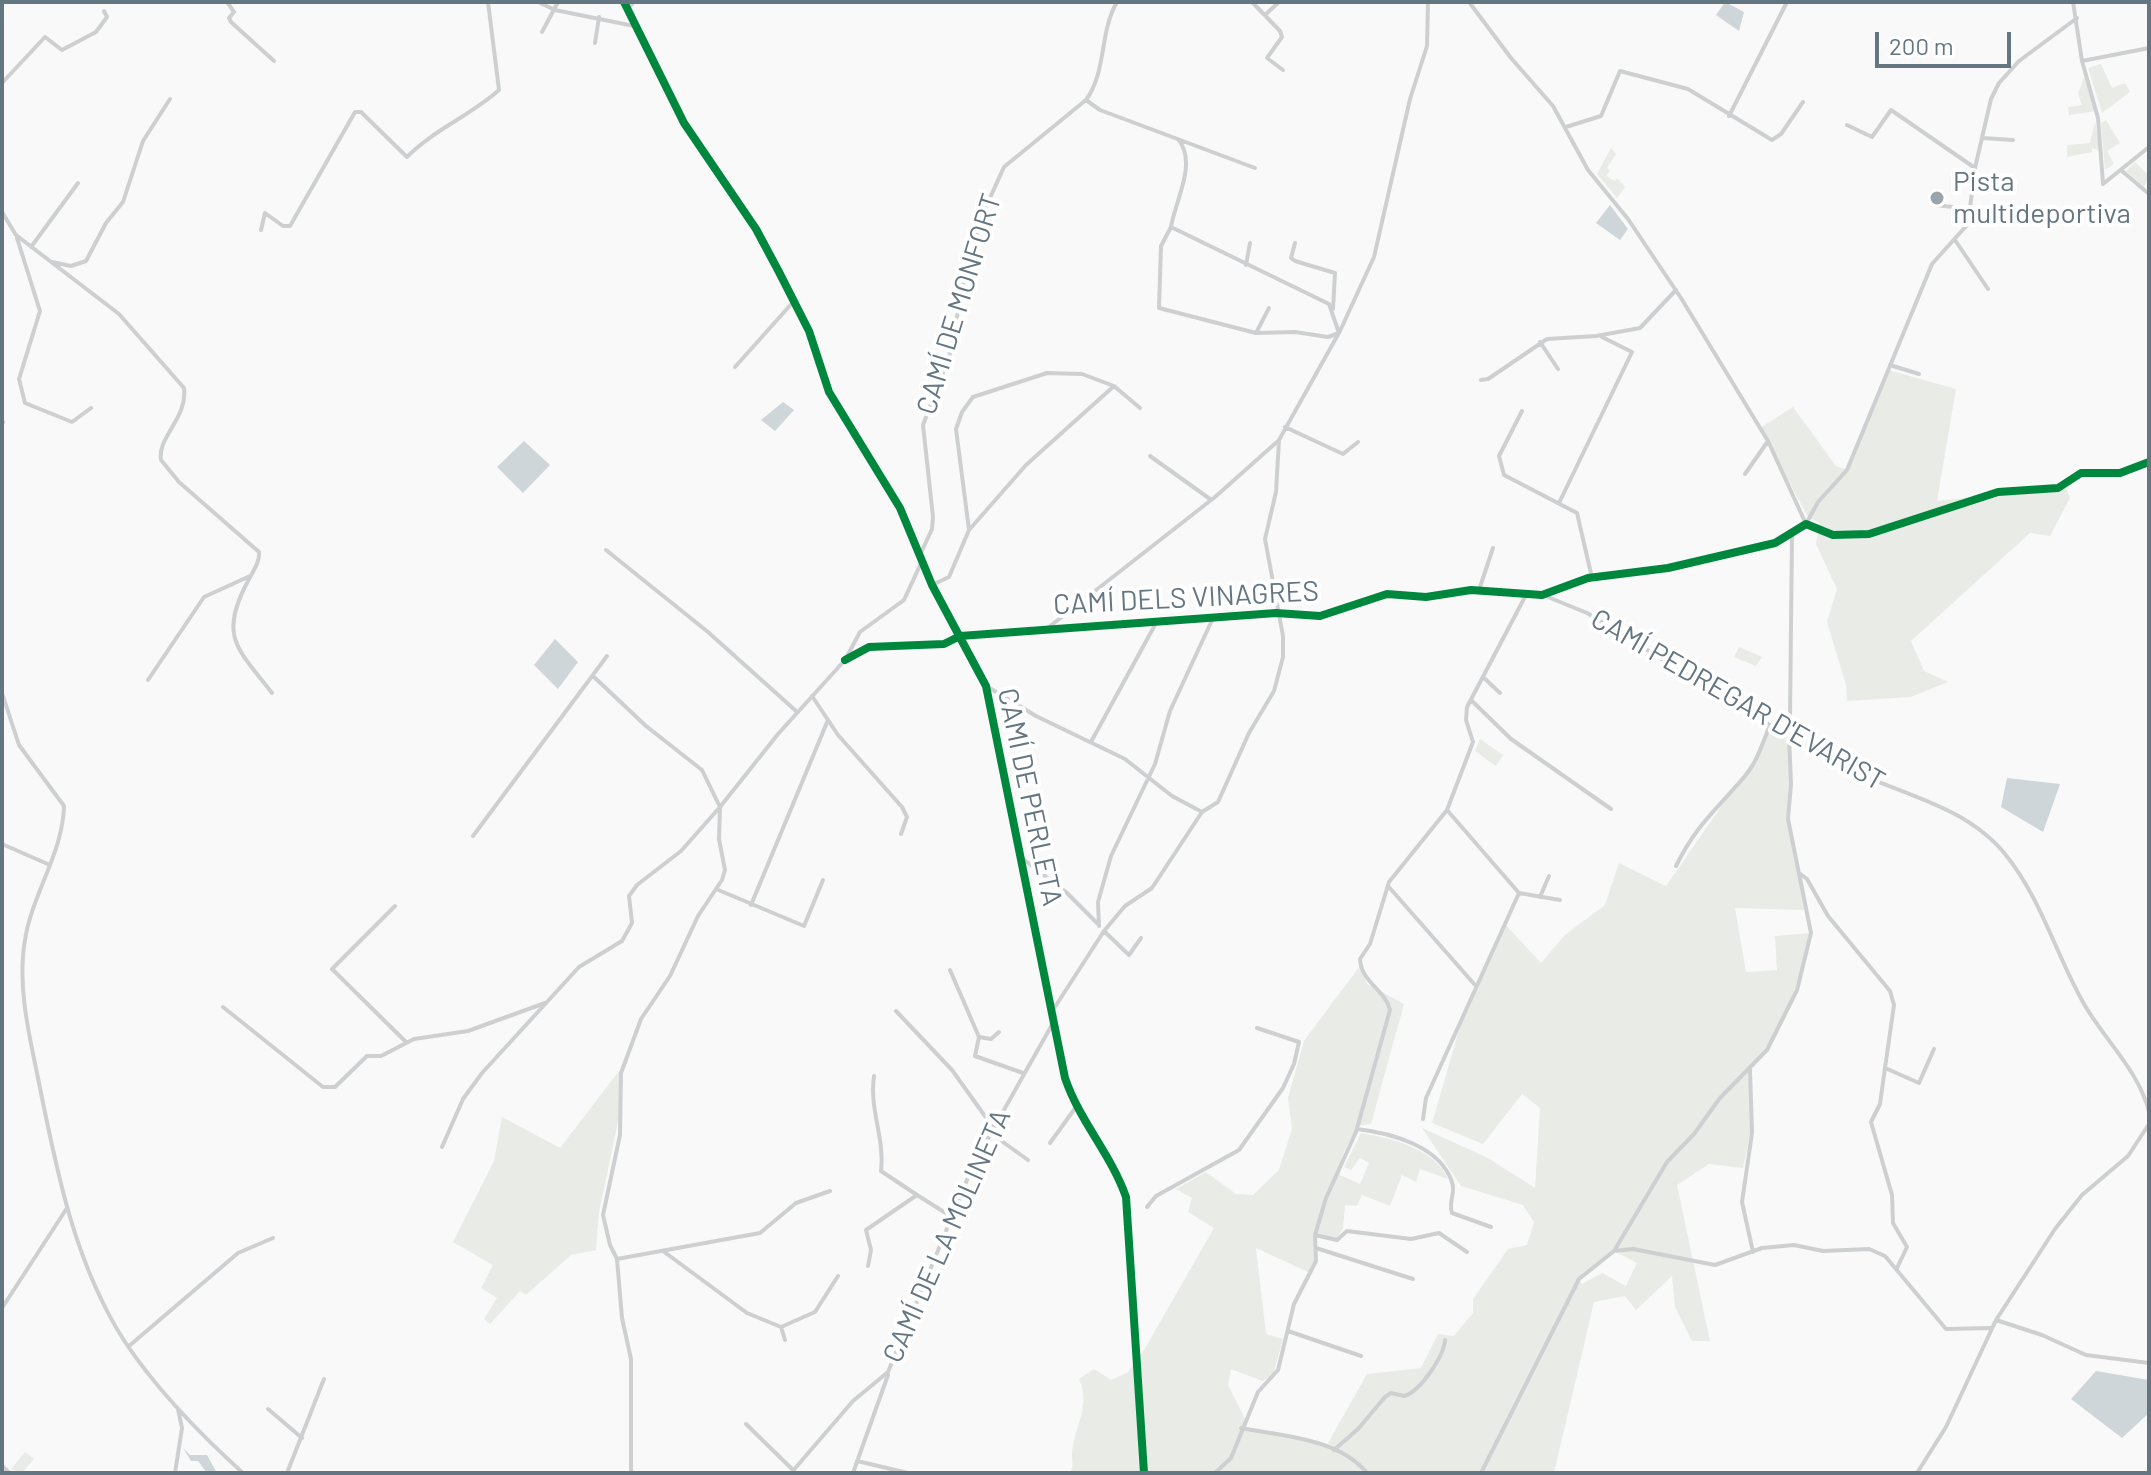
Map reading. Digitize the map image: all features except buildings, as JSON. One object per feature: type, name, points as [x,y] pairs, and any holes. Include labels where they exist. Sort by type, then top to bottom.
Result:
[{"type":"street","points":[[227,2],[234,12],[229,18],[231,22],[274,61]]},
{"type":"street","points":[[261,230],[265,213],[283,226],[290,226],[355,112],[361,112],[407,157],[420,141],[478,109],[499,90],[488,2]]},
{"type":"street","points":[[538,2],[555,10],[634,26]]},
{"type":"street","points":[[542,32],[558,2]]},
{"type":"street","name":"CAMÍ DE PERLETA","points":[[624,2],[684,123],[756,229],[809,331],[829,392],[900,508],[932,585],[986,686],[1065,1078],[1076,1107],[1113,1167],[1126,1197],[1144,1473]]},
{"type":"street","points":[[627,9],[634,2]]},
{"type":"street","name":"CAMÍ DE MONFORT","points":[[442,1147],[463,1099],[482,1073],[587,960],[622,941],[632,923],[629,896],[637,885],[681,851],[720,807],[797,712],[845,660],[860,632],[904,600],[930,536],[933,517],[923,425],[949,357],[966,271],[985,209],[1004,167],[1086,100],[1097,83],[1106,34],[1117,2]]},
{"type":"street","points":[[1252,2],[1282,37],[1267,58],[1283,70]]},
{"type":"street","points":[[1265,15],[1279,2]]},
{"type":"street","points":[[1052,1010],[1104,931],[1125,906],[1152,888],[1202,812],[1210,809],[1224,792],[1249,733],[1274,691],[1283,657],[1283,636],[1276,613],[1265,539],[1276,492],[1279,440],[1339,333],[1374,257],[1410,99],[1427,46],[1428,2]]},
{"type":"street","points":[[1469,2],[1566,127],[1588,170],[1628,219],[1676,290],[1768,441],[1806,524],[1833,535],[1869,534],[1998,492],[2058,488],[2081,473],[2120,473],[2149,462]]},
{"type":"street","points":[[1729,116],[1787,2]]},
{"type":"street","points":[[2073,2],[2082,61],[2098,118],[2103,184],[2149,147]]},
{"type":"street","points":[[2,83],[45,37],[62,50],[96,32],[107,17],[104,11]]},
{"type":"street","points":[[595,43],[599,17]]},
{"type":"street","name":"CAMÍ DELS VINAGRES","points":[[845,660],[869,647],[944,644],[960,636],[1276,613],[1320,616],[1387,594],[1426,597],[1479,590],[1542,595],[1592,578],[1668,568],[1775,543],[1792,536],[1806,524],[1818,502],[1847,470],[1932,264],[1968,224],[1975,168],[1991,99],[2008,71],[2077,18]]},
{"type":"street","points":[[2082,61],[2149,48]]},
{"type":"street","points":[[1566,127],[1601,116],[1620,71],[1688,89],[1729,116],[1777,139],[1803,102]]},
{"type":"street","points":[[50,261],[71,266],[86,261],[106,223],[123,202],[143,141],[170,99]]},
{"type":"street","points":[[1086,100],[1100,110],[1255,168]]},
{"type":"street","points":[[1847,125],[1872,137],[1891,110],[1975,168]]},
{"type":"street","points":[[1982,138],[2013,140]]},
{"type":"street","points":[[1178,139],[1186,155],[1171,227],[1161,246],[1159,308],[1256,333],[1295,332],[1328,337],[1339,333]]},
{"type":"street","points":[[2122,171],[2149,194]]},
{"type":"street","points":[[31,247],[78,183]]},
{"type":"street","points":[[1966,186],[1974,187]]},
{"type":"street","points":[[1935,205],[1971,209]]},
{"type":"street","points":[[2,212],[16,235],[40,311],[19,379],[25,403],[72,422],[91,408]]},
{"type":"street","points":[[1171,227],[1333,309]]},
{"type":"street","points":[[16,235],[119,314],[184,388],[183,409],[162,448],[161,460],[179,482],[259,552],[252,575],[234,610],[233,637],[243,659],[272,693]]},
{"type":"street","points":[[1955,240],[1988,289]]},
{"type":"street","points":[[1246,265],[1250,243]]},
{"type":"street","points":[[1295,243],[1291,258],[1295,261],[1335,273],[1333,309],[1339,333]]},
{"type":"street","points":[[1481,380],[1488,379],[1540,342],[1640,328],[1676,290]]},
{"type":"street","points":[[735,367],[794,301]]},
{"type":"street","points":[[1256,333],[1269,308]]},
{"type":"street","points":[[1559,503],[1632,352],[1599,336]]},
{"type":"street","points":[[1540,342],[1558,369]]},
{"type":"street","points":[[1890,365],[1919,374]]},
{"type":"street","points":[[969,530],[956,429],[962,412],[973,397],[1047,373],[1082,374],[1114,386],[1140,408]]},
{"type":"street","points":[[932,585],[949,577],[969,530],[1026,465],[1114,386]]},
{"type":"street","points":[[1522,411],[1499,456],[1504,475],[1577,513],[1592,578]]},
{"type":"street","points":[[1285,427],[1343,454],[1358,442]]},
{"type":"street","points":[[1047,629],[1211,499],[1279,440]]},
{"type":"street","points":[[1745,474],[1768,441]]},
{"type":"street","points":[[1150,456],[1211,499]]},
{"type":"street","points":[[1783,732],[1790,716],[1792,536]]},
{"type":"street","points":[[1479,590],[1493,548]]},
{"type":"street","points":[[606,550],[708,632],[797,712]]},
{"type":"street","points":[[148,680],[204,597],[252,575]]},
{"type":"street","points":[[1215,1473],[1231,1458],[1258,1392],[1278,1370],[1294,1304],[1312,1274],[1315,1235],[1326,1198],[1357,1129],[1390,1010],[1386,1000],[1370,984],[1360,959],[1370,944],[1388,886],[1447,810],[1473,742],[1466,720],[1471,700],[1527,593]]},
{"type":"street","name":"CAMÍ PEDREGAR D'EVARIST","points":[[1542,595],[1587,613],[1770,725],[1873,782],[1957,815],[2005,854],[2049,929],[2080,997],[2128,1067],[2149,1112]]},
{"type":"street","points":[[1099,926],[1098,902],[1111,856],[1149,778],[1170,711],[1213,618]]},
{"type":"street","points":[[1091,742],[1156,623]]},
{"type":"street","points":[[473,836],[607,656]]},
{"type":"street","points":[[593,676],[646,726],[702,770],[720,807],[719,839],[725,870],[698,916],[670,976],[641,1019],[621,1073],[620,1135],[603,1215],[610,1245],[617,1259],[622,1318],[631,1359],[631,1473]]},
{"type":"street","points":[[1483,677],[1500,693]]},
{"type":"street","points":[[986,686],[1036,716],[1125,759],[1172,796],[1202,812]]},
{"type":"street","points":[[2,693],[19,745],[64,806],[50,865],[25,939],[24,973],[27,1032],[49,1145],[67,1208],[91,1275],[128,1346],[176,1403],[243,1473]]},
{"type":"street","points":[[812,696],[828,720],[902,807],[907,817],[901,834]]},
{"type":"street","points":[[1471,700],[1511,739],[1611,809]]},
{"type":"street","points":[[751,905],[828,720]]},
{"type":"street","points":[[1676,866],[1697,827],[1747,774],[1770,725]]},
{"type":"street","points":[[1481,1473],[1579,1279],[1614,1251],[1667,1162],[1694,1134],[1720,1098],[1767,1050],[1797,990],[1811,933],[1788,819],[1791,784],[1789,736]]},
{"type":"street","points":[[1447,810],[1519,893],[1560,900]]},
{"type":"street","points":[[2,844],[50,865]]},
{"type":"street","points":[[1019,856],[1066,892],[1129,955],[1141,938]]},
{"type":"street","points":[[1797,872],[1807,879],[1828,916],[1890,991],[1894,1005],[1880,1104],[1871,1122],[1892,1195],[1893,1223],[1907,1247],[1897,1269]]},
{"type":"street","points":[[1540,897],[1549,876]]},
{"type":"street","points":[[716,889],[804,926],[823,880]]},
{"type":"street","points":[[1388,886],[1475,985]]},
{"type":"street","points":[[1423,1119],[1426,1098],[1519,893]]},
{"type":"street","points":[[395,906],[332,969],[406,1042]]},
{"type":"street","points":[[950,970],[979,1037],[975,1056],[1024,1073]]},
{"type":"street","points":[[223,1007],[323,1087],[335,1087],[367,1056],[381,1056],[406,1042],[468,1031],[547,1002]]},
{"type":"street","points":[[896,1011],[952,1070],[992,1126]]},
{"type":"street","name":"CAMÍ DE LA MOLINETA","points":[[792,1472],[853,1401],[888,1372],[989,1132],[1054,1021]]},
{"type":"street","points":[[1147,1207],[1156,1196],[1239,1150],[1283,1088],[1294,1064],[1299,1042],[1257,1028]]},
{"type":"street","points":[[979,1037],[991,1039],[999,1032]]},
{"type":"street","points":[[1885,1068],[1919,1083],[1934,1049]]},
{"type":"street","points":[[1750,1069],[1752,1133],[1742,1202],[1753,1252]]},
{"type":"street","points":[[874,1076],[871,1097],[882,1150],[881,1171],[952,1217]]},
{"type":"street","points":[[1050,1143],[1076,1107]]},
{"type":"street","points":[[1917,1473],[1946,1427],[1996,1320],[2072,1206],[2128,1156],[2149,1124]]},
{"type":"street","points":[[1357,1129],[1386,1132],[1438,1159],[1446,1167],[1454,1186],[1452,1213],[1491,1227]]},
{"type":"street","points":[[989,1132],[1028,1160]]},
{"type":"street","points":[[617,1259],[760,1233],[796,1203],[830,1191]]},
{"type":"street","points":[[868,1266],[871,1250],[866,1230],[917,1195]]},
{"type":"street","points":[[2,1308],[67,1208]]},
{"type":"street","points":[[1315,1235],[1337,1240],[1347,1231],[1411,1239],[1439,1233],[1467,1252]]},
{"type":"street","points":[[128,1346],[238,1253],[273,1238]]},
{"type":"street","points":[[1614,1251],[1633,1249],[1715,1265],[1753,1252],[1794,1245],[1823,1251],[1869,1249],[1885,1256],[1946,1329],[1991,1328]]},
{"type":"street","points":[[1316,1248],[1413,1279]]},
{"type":"street","points":[[661,1250],[747,1313],[781,1327],[815,1312],[838,1276]]},
{"type":"street","points":[[1996,1320],[2042,1335],[2086,1355],[2149,1363]]},
{"type":"street","points":[[781,1327],[785,1340]]},
{"type":"street","points":[[1288,1331],[1361,1356]]},
{"type":"street","points":[[1334,1450],[1365,1422],[1385,1397],[1391,1393],[1404,1396],[1417,1389],[1444,1351],[1445,1340]]},
{"type":"street","points":[[853,1473],[888,1372]]},
{"type":"street","points":[[287,1473],[324,1379]]},
{"type":"street","points":[[175,1473],[182,1428],[176,1403]]},
{"type":"street","points":[[268,1409],[302,1438]]},
{"type":"street","points":[[746,1424],[792,1472]]},
{"type":"street","points":[[1241,1428],[1316,1442],[1334,1450],[1367,1473]]},
{"type":"street","points":[[857,1461],[908,1473]]},
{"type":"street","points":[[2,1466],[10,1473]]},
{"type":"shaded area","points":[[1725,2],[1744,12],[1739,31],[1716,15]]},
{"type":"shaded area","points":[[2101,64],[2112,88],[2125,83],[2130,92],[2102,113],[2088,68]]},
{"type":"shaded area","points":[[2084,77],[2097,111],[2069,115],[2068,107],[2082,105],[2078,94]]},
{"type":"shaded area","points":[[2106,120],[2120,143],[2107,151],[2114,164],[2105,170],[2101,123]]},
{"type":"shaded area","points":[[2095,122],[2100,151],[2092,148],[2092,152],[2067,157],[2067,145],[2090,143]]},
{"type":"shaded area","points":[[1611,148],[1616,154],[1607,168],[1610,171],[1606,176],[1615,181],[1617,178],[1625,187],[1617,198],[1597,174]]},
{"type":"shaded area","points":[[2135,162],[2149,176],[2144,187],[2126,171]]},
{"type":"shaded area","points":[[1610,205],[1628,229],[1620,240],[1596,223]]},
{"type":"shaded area","points":[[1888,370],[1956,389],[1937,501],[2066,488],[2070,498],[2050,536],[2030,533],[1911,641],[1924,671],[1948,682],[1911,697],[1847,701],[1846,685],[1827,622],[1837,589],[1816,544],[1820,523],[1808,517],[1760,428],[1793,407],[1836,466],[1847,470]]},
{"type":"shaded area","points":[[783,402],[794,410],[775,431],[761,420]]},
{"type":"shaded area","points":[[524,441],[550,465],[523,493],[497,467]]},
{"type":"shaded area","points":[[555,639],[578,662],[558,689],[534,665]]},
{"type":"shaded area","points":[[1739,647],[1762,657],[1756,666],[1734,657]]},
{"type":"shaded area","points":[[1770,725],[1790,739],[1788,819],[1805,910],[1735,908],[1746,972],[1777,970],[1775,936],[1811,933],[1788,1006],[1771,1040],[1748,1071],[1752,1124],[1743,1168],[1709,1164],[1677,1185],[1710,1341],[1692,1341],[1675,1307],[1672,1276],[1636,1310],[1625,1296],[1594,1302],[1554,1473],[1070,1473],[1084,1398],[1079,1379],[1094,1369],[1111,1380],[1128,1372],[1144,1350],[1214,1228],[1188,1212],[1192,1198],[1176,1189],[1206,1172],[1236,1194],[1253,1195],[1279,1170],[1292,1129],[1288,1098],[1304,1041],[1360,966],[1367,984],[1404,1004],[1371,1124],[1357,1126],[1342,1156],[1340,1175],[1360,1184],[1369,1163],[1360,1158],[1351,1170],[1344,1167],[1361,1133],[1398,1142],[1423,1153],[1442,1169],[1448,1179],[1420,1169],[1416,1182],[1402,1175],[1390,1206],[1362,1195],[1357,1206],[1345,1205],[1343,1229],[1335,1240],[1314,1235],[1316,1261],[1310,1273],[1256,1248],[1266,1334],[1283,1339],[1273,1375],[1263,1381],[1231,1369],[1228,1385],[1245,1419],[1242,1428],[1316,1442],[1341,1452],[1328,1443],[1367,1374],[1421,1368],[1438,1334],[1454,1336],[1473,1313],[1473,1299],[1508,1249],[1527,1245],[1534,1222],[1523,1205],[1461,1186],[1422,1128],[1488,1158],[1535,1188],[1540,1108],[1522,1094],[1483,1144],[1432,1123],[1466,1006],[1504,923],[1541,963],[1565,935],[1605,905],[1619,863],[1666,886],[1759,752]],"holes":[[[1614,1251],[1637,1263],[1626,1286],[1602,1273],[1582,1284],[1579,1280]]]},
{"type":"shaded area","points":[[1480,739],[1503,755],[1496,766],[1475,751]]},
{"type":"shaded area","points":[[2007,778],[2060,784],[2043,832],[2001,807]]},
{"type":"shaded area","points":[[619,1071],[619,1117],[599,1212],[596,1250],[571,1255],[526,1295],[520,1291],[490,1324],[484,1319],[497,1298],[481,1288],[493,1265],[453,1242],[494,1161],[502,1117],[560,1148]]},
{"type":"shaded area","points":[[2096,1371],[2149,1380],[2149,1413],[2122,1438],[2071,1399]]},
{"type":"shaded area","points":[[183,1448],[190,1455],[207,1455],[217,1473],[207,1473],[198,1461],[191,1461]]},
{"type":"shaded area","points":[[25,1452],[34,1459],[22,1473],[11,1469]]},
{"type":"cycle path","points":[[624,2],[684,123],[756,229],[779,272],[809,331],[829,392],[900,508],[932,585],[986,686],[1065,1078],[1126,1197],[1144,1473]]},
{"type":"cycle path","points":[[845,660],[869,647],[944,644],[960,636],[1276,613],[1320,616],[1387,594],[1426,597],[1471,590],[1542,595],[1588,578],[1668,568],[1775,543],[1806,524],[1833,535],[1869,534],[1998,492],[2058,488],[2081,473],[2120,473],[2149,462]]},
{"type":"place","name":"Pista multideportiva","points":[[1937,198]]}]
